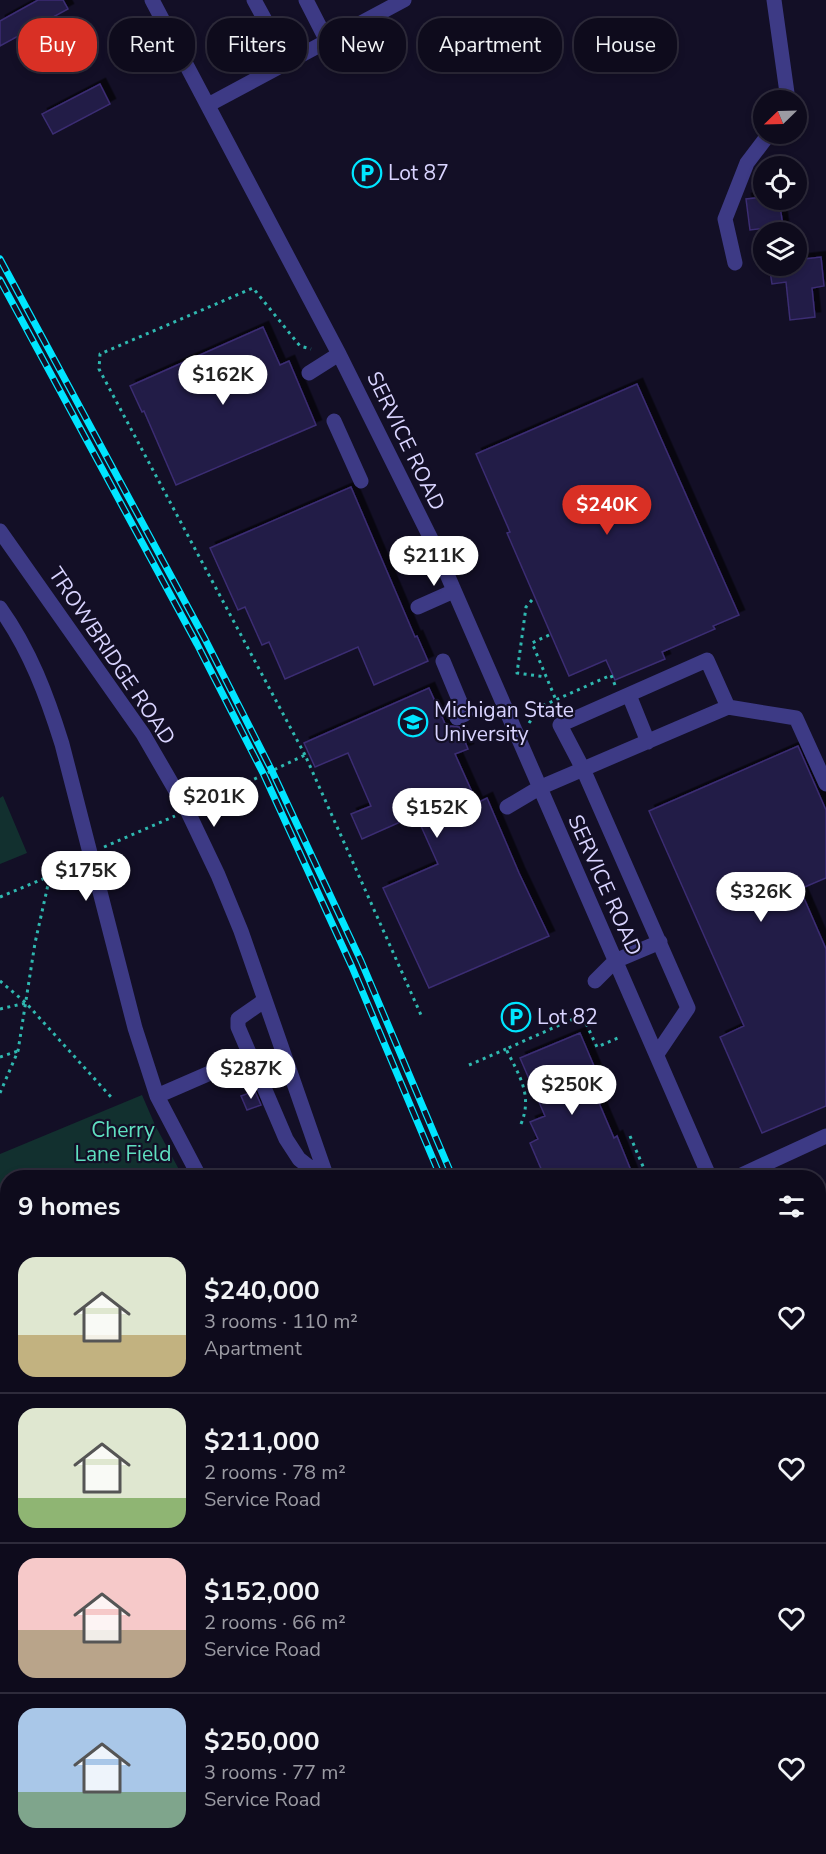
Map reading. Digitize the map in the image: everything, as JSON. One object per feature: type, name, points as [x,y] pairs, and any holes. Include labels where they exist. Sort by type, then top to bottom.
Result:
[{"type":"street","name":"SERVICE ROAD","points":[[152,0],[339,354],[436,549],[707,1170]]},
{"type":"street","points":[[254,0],[264,18]]},
{"type":"street","points":[[306,0],[319,25]]},
{"type":"street","points":[[774,0],[787,90]]},
{"type":"street","points":[[369,18],[400,1]]},
{"type":"street","points":[[208,105],[269,72]]},
{"type":"street","points":[[735,263],[725,219],[747,163],[761,144]]},
{"type":"street","points":[[309,373],[339,354]]},
{"type":"street","points":[[334,421],[362,481]]},
{"type":"street","name":"TROWBRIDGE ROAD","points":[[0,531],[143,734],[187,810],[218,875],[241,931],[322,1170]]},
{"type":"street","points":[[418,607],[454,591]]},
{"type":"street","points":[[0,608],[33,662],[50,705],[135,1028],[157,1096],[196,1170]]},
{"type":"street","points":[[657,1054],[688,1008],[583,770],[560,724],[622,692],[707,660],[728,707]]},
{"type":"street","points":[[443,662],[465,714],[457,718]]},
{"type":"street","points":[[622,692],[648,742]]},
{"type":"street","points":[[507,807],[539,788],[728,707],[796,718],[826,784]]},
{"type":"street","points":[[595,981],[615,961],[660,942]]},
{"type":"street","points":[[265,999],[238,1019],[238,1027],[286,1139],[299,1159],[314,1170]]},
{"type":"street","points":[[157,1096],[249,1056]]},
{"type":"street","points":[[752,1170],[826,1136]]},
{"type":"path","points":[[312,349],[300,346],[253,288],[100,354],[99,369],[305,755],[421,1015]]},
{"type":"path","points":[[532,600],[526,607],[517,673],[546,677]]},
{"type":"path","points":[[549,635],[532,643],[556,700]]},
{"type":"path","points":[[490,741],[527,726],[540,707],[611,675],[622,692]]},
{"type":"path","points":[[0,897],[50,876],[90,853],[305,755]]},
{"type":"path","points":[[0,1093],[18,1051],[35,943],[50,876]]},
{"type":"path","points":[[0,981],[26,1002],[111,1097]]},
{"type":"path","points":[[0,1009],[26,1002]]},
{"type":"path","points":[[469,1065],[582,1015],[597,1047],[620,1037]]},
{"type":"path","points":[[506,1049],[523,1083],[527,1100],[521,1124]]},
{"type":"path","points":[[0,1057],[18,1051]]},
{"type":"path","points":[[630,1136],[645,1170]]},
{"type":"green space","points":[[3,796],[27,853],[0,864],[0,798]]},
{"type":"green space","name":"Cherry Lane Field","points":[[142,1095],[179,1170],[0,1170],[0,1154]]},
{"type":"building","points":[[38,0],[63,0],[68,9],[51,18],[18,18],[18,36],[0,46],[0,21]]},
{"type":"building","points":[[100,84],[110,104],[53,134],[42,114]]},
{"type":"building","points":[[753,198],[753,210],[781,210],[782,222],[753,222],[753,230],[750,230],[746,199]]},
{"type":"building","points":[[821,257],[824,286],[812,288],[815,317],[790,320],[786,282],[772,284],[771,276],[807,276],[807,259]]},
{"type":"building","points":[[263,327],[280,365],[289,361],[316,425],[176,485],[144,411],[142,412],[130,386]]},
{"type":"building","points":[[637,384],[739,615],[713,626],[715,629],[662,652],[665,659],[615,680],[606,660],[569,676],[507,533],[510,532],[476,454]]},
{"type":"building","points":[[351,487],[415,637],[417,636],[428,661],[374,685],[358,647],[285,679],[269,642],[262,645],[245,607],[238,610],[210,548]]},
{"type":"building","points":[[429,688],[447,728],[459,727],[468,749],[455,754],[477,803],[487,798],[549,936],[429,988],[383,888],[438,864],[416,815],[362,839],[351,814],[371,806],[348,753],[315,767],[304,743]]},
{"type":"building","points":[[798,746],[826,810],[826,878],[800,889],[826,949],[826,1106],[762,1133],[720,1037],[744,1026],[649,811]]},
{"type":"building","points":[[580,1033],[597,1073],[588,1077],[614,1138],[617,1136],[631,1170],[542,1170],[530,1143],[538,1139],[530,1122],[545,1116],[520,1058]]},
{"type":"building","points":[[255,1091],[261,1105],[247,1110],[241,1096]]},
{"type":"railway","points":[[0,259],[205,639],[272,771],[361,961],[450,1170]]},
{"type":"railway","points":[[0,280],[197,644],[264,775],[352,967],[438,1170]]},
{"type":"place","name":"Lot 87","points":[[367,173]]},
{"type":"place","name":"Michigan State University","points":[[413,722]]},
{"type":"place","name":"Lot 82","points":[[516,1017]]}]
